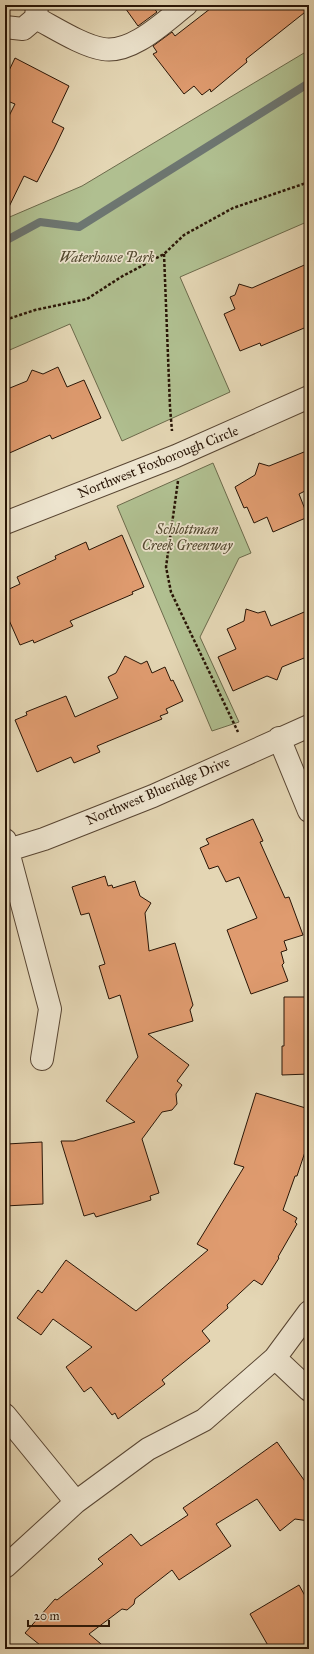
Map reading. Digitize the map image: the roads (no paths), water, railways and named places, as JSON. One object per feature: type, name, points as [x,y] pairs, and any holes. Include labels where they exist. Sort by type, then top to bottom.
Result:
[{"type":"street","points":[[5,28],[23,29],[37,12],[88,44],[104,50],[124,48],[142,38],[186,5]]},
{"type":"street","name":"Northwest Foxborough Circle","points":[[5,523],[176,456],[309,397]]},
{"type":"street","name":"Northwest Blueridge Drive","points":[[6,847],[44,840],[153,796],[247,752],[309,726]]},
{"type":"street","points":[[279,738],[309,811]]},
{"type":"street","points":[[6,847],[50,1009],[42,1059]]},
{"type":"street","points":[[5,1567],[76,1502],[148,1449],[204,1420],[275,1358],[309,1312]]},
{"type":"street","points":[[275,1358],[309,1390]]},
{"type":"street","points":[[5,1415],[76,1502]]},
{"type":"waterway","points":[[5,241],[40,222],[79,227],[309,83]]},
{"type":"park label","name":"Waterhouse Park","points":[[107,257]]},
{"type":"park label","name":"Schlottman Creek Greenway","points":[[187,538]]}]
